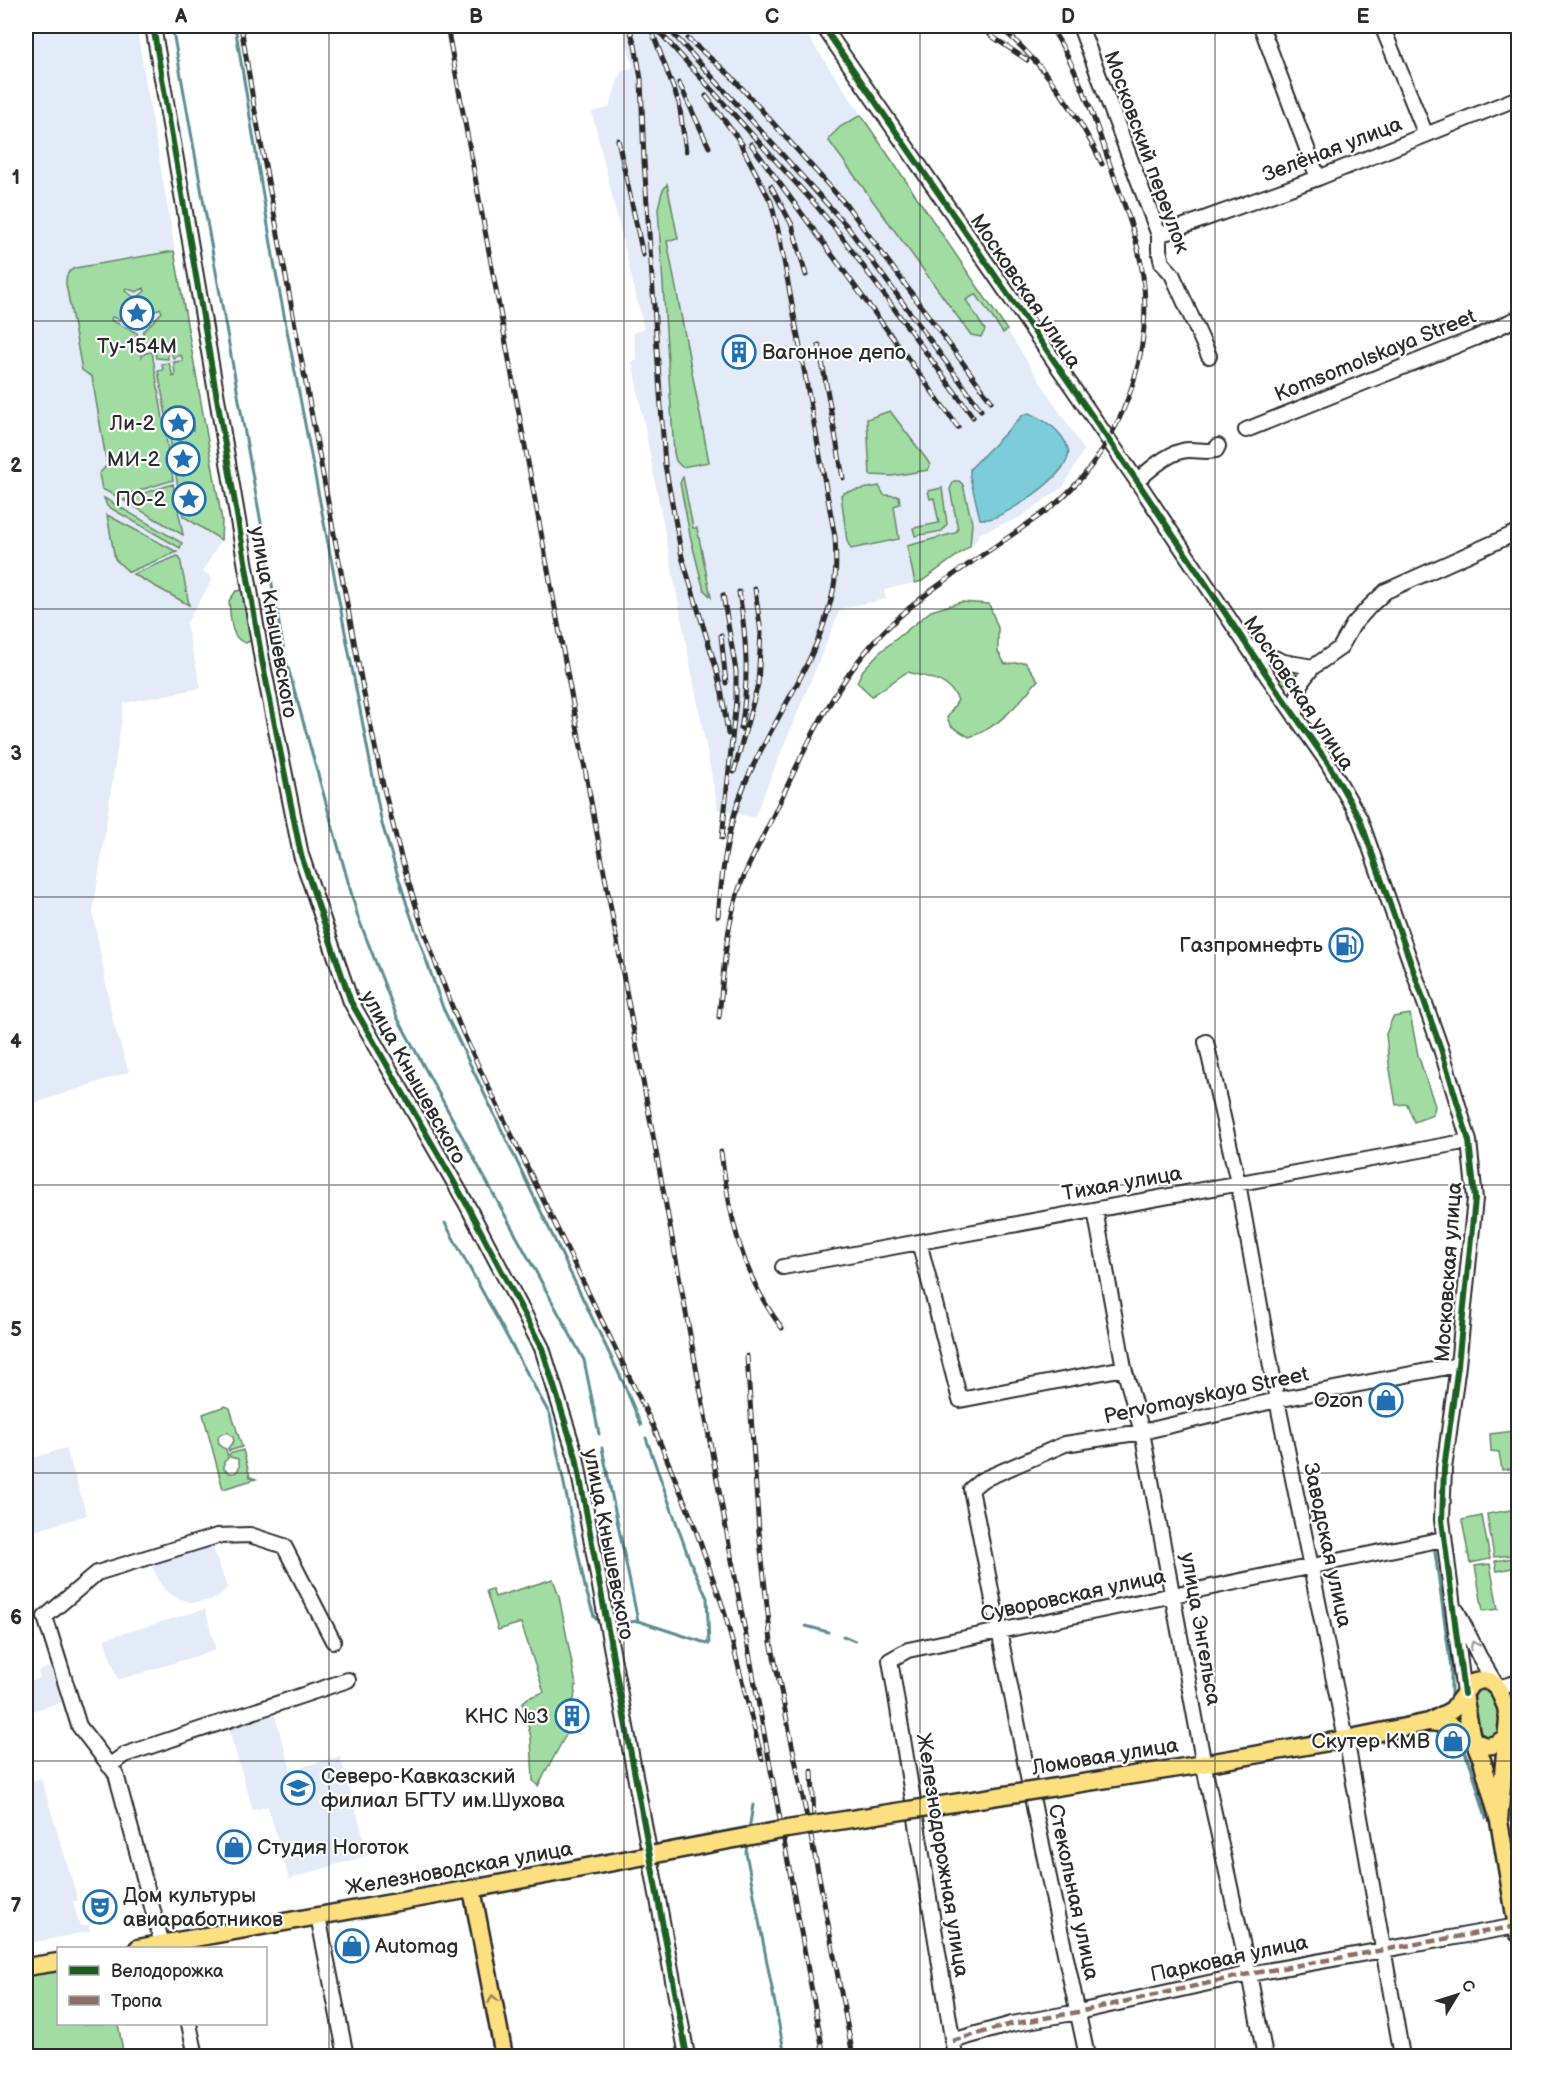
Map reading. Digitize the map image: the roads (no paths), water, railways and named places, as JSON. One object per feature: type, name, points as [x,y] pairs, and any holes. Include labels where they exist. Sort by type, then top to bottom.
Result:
[{"type":"main road","points":[[1429,1722],[1452,1710],[1472,1683],[1482,1680],[1490,1681],[1498,1688]]},
{"type":"main road","name":"Московская улица","points":[[1498,1688],[1506,1707],[1507,1736],[1499,1821]]},
{"type":"main road","name":"Московская улица","points":[[1464,1694],[1474,1741],[1482,1760],[1499,1821],[1518,1930]]},
{"type":"main road","name":"Ломовая улица","points":[[787,1829],[1197,1765],[1429,1722]]},
{"type":"main road","points":[[1429,1722],[1453,1727],[1480,1745],[1497,1744],[1507,1736]]},
{"type":"main road","name":"Железноводская улица","points":[[149,1947],[170,1945],[787,1829]]},
{"type":"main road","points":[[477,1888],[504,2056]]},
{"type":"main road","points":[[26,1967],[57,1962]]},
{"type":"street","name":"улица Кнышевского","points":[[153,26],[262,660],[301,855],[351,1002],[466,1203],[542,1348],[576,1457],[687,2056]]},
{"type":"street","name":"Московская улица","points":[[823,26],[1137,481],[1328,763],[1360,819],[1441,1049],[1469,1141],[1475,1199],[1458,1365],[1444,1469],[1442,1520],[1464,1694]]},
{"type":"street","name":"Московский переулок","points":[[1080,26],[1159,235],[1162,263],[1172,274],[1209,356]]},
{"type":"street","points":[[1261,26],[1318,178]]},
{"type":"street","points":[[1382,26],[1426,135]]},
{"type":"street","name":"Зелёная улица","points":[[1159,235],[1318,178],[1518,98]]},
{"type":"street","name":"Komsomolskaya Street","points":[[1246,430],[1518,318]]},
{"type":"street","points":[[1137,481],[1157,464],[1182,451],[1209,452],[1216,450],[1218,446]]},
{"type":"street","points":[[1296,718],[1296,703],[1302,681],[1313,667],[1340,648],[1353,625],[1386,591],[1518,532]]},
{"type":"street","points":[[1248,648],[1284,662],[1313,667]]},
{"type":"street","points":[[1268,677],[1278,663],[1284,662]]},
{"type":"street","name":"Заводская улица","points":[[1206,1042],[1238,1184],[1277,1400],[1346,1739],[1402,2056]]},
{"type":"street","name":"Тихая улица","points":[[783,1267],[1469,1141]]},
{"type":"street","name":"улица Энгельса","points":[[1095,1210],[1124,1368],[1142,1432],[1173,1595],[1197,1765],[1249,1974],[1265,2056]]},
{"type":"street","points":[[919,1242],[960,1400],[1124,1368]]},
{"type":"street","name":"Pervomayskaya Street","points":[[971,1489],[982,1480],[1065,1444],[1142,1432],[1277,1400],[1458,1365]]},
{"type":"street","name":"Стекольная улица","points":[[971,1489],[1035,1812],[1087,2056]]},
{"type":"street","points":[[170,1945],[116,1774],[79,1726],[45,1617],[97,1573],[217,1536],[250,1535],[284,1546],[333,1641]]},
{"type":"street","name":"Суворовская улица","points":[[890,1660],[908,1650],[1443,1539]]},
{"type":"street","name":"Московская улица","points":[[1452,1601],[1479,1656],[1498,1688]]},
{"type":"street","name":"Железнодорожная улица","points":[[890,1660],[956,2056]]},
{"type":"street","points":[[109,1766],[124,1755],[348,1680]]},
{"type":"street","points":[[1498,1688],[1518,1682]]},
{"type":"street","points":[[318,1916],[346,2056]]},
{"type":"street","name":"Парковая улица","points":[[952,2041],[1012,2024],[1078,2012],[1249,1974],[1383,1949],[1518,1930]]},
{"type":"street","points":[[189,2025],[196,2056]]},
{"type":"water","points":[[1029,413],[1047,423],[1062,436],[1068,449],[1067,458],[1051,480],[1024,501],[998,516],[980,519],[970,469],[1023,415]]},
{"type":"waterway","points":[[172,26],[285,657],[358,917],[397,1017],[584,1360],[599,1434]]},
{"type":"waterway","points":[[235,26],[275,268],[382,824],[443,1008],[623,1382],[641,1425]]},
{"type":"waterway","points":[[445,1223],[550,1415],[585,1587],[594,1616],[603,1626]]},
{"type":"waterway","points":[[612,1624],[638,1621],[709,1644],[707,1598],[690,1561],[646,1438]]},
{"type":"waterway","points":[[602,1448],[638,1621]]},
{"type":"waterway","points":[[1434,1545],[1451,1668],[1451,1695]]},
{"type":"waterway","points":[[806,1626],[828,1632]]},
{"type":"waterway","points":[[843,1636],[855,1641]]},
{"type":"waterway","points":[[1459,1740],[1471,1766],[1486,1818]]},
{"type":"waterway","points":[[749,1830],[753,1805]]},
{"type":"waterway","points":[[747,1843],[746,1853],[785,2056]]},
{"type":"railway","points":[[241,26],[363,689],[401,857],[419,916],[459,1024],[654,1428],[693,1522],[724,1610],[762,1759]]},
{"type":"railway","points":[[447,26],[824,2056]]},
{"type":"railway","points":[[629,26],[641,79],[644,161],[665,465],[682,557],[716,668],[728,734]]},
{"type":"railway","points":[[654,26],[839,233],[973,417]]},
{"type":"railway","points":[[666,26],[846,225],[981,410]]},
{"type":"railway","points":[[999,26],[1031,56],[1058,89],[1082,125],[1102,164]]},
{"type":"railway","points":[[719,1017],[727,945],[742,880],[805,749],[842,684],[872,644],[905,612],[1061,499],[1101,452],[1116,426],[1128,397],[1143,337],[1145,307],[1141,261],[1090,107],[1068,57],[1050,26]]},
{"type":"railway","points":[[652,31],[679,103],[686,151]]},
{"type":"railway","points":[[990,35],[1027,60]]},
{"type":"railway","points":[[688,39],[731,76],[848,207],[991,401]]},
{"type":"railway","points":[[679,83],[709,147]]},
{"type":"railway","points":[[706,96],[742,144]]},
{"type":"railway","points":[[718,916],[726,850],[738,802],[755,762],[804,670],[825,622],[835,581],[836,566],[835,537],[779,234],[771,202],[737,137]]},
{"type":"railway","points":[[618,140],[643,255]]},
{"type":"railway","points":[[751,144],[958,427]]},
{"type":"railway","points":[[771,186],[792,225],[806,275]]},
{"type":"railway","points":[[819,345],[843,478]]},
{"type":"railway","points":[[734,772],[758,684],[761,633],[755,589]]},
{"type":"railway","points":[[739,592],[746,660],[741,729]]},
{"type":"railway","points":[[722,838],[736,700],[736,671],[723,595]]},
{"type":"railway","points":[[721,635],[726,683]]},
{"type":"railway","points":[[721,1152],[733,1222],[747,1266],[756,1287],[782,1328]]},
{"type":"railway","points":[[747,1356],[759,1532],[771,1642],[853,2056]]},
{"type":"railway","points":[[812,1771],[814,1819]]},
{"type":"place","name":"Ту-154М","points":[[137,313]]},
{"type":"place","name":"Вагонное депо","points":[[739,352]]},
{"type":"place","name":"Ли-2","points":[[178,423]]},
{"type":"place","name":"МИ-2","points":[[183,459]]},
{"type":"place","name":"ПО-2","points":[[189,499]]},
{"type":"place","name":"Газпромнефть","points":[[1346,945]]},
{"type":"place","name":"Ozon","points":[[1386,1400]]},
{"type":"place","name":"КНС №3","points":[[572,1716]]},
{"type":"place","name":"Скутер КМВ","points":[[1453,1741]]},
{"type":"place","name":"Северо-Кавказский филиал БГТУ им.Шухова","points":[[298,1788]]},
{"type":"place","name":"Студия Ноготок","points":[[234,1847]]},
{"type":"place","name":"Дом культуры авиаработников","points":[[100,1907]]},
{"type":"place","name":"Automag","points":[[352,1946]]}]
